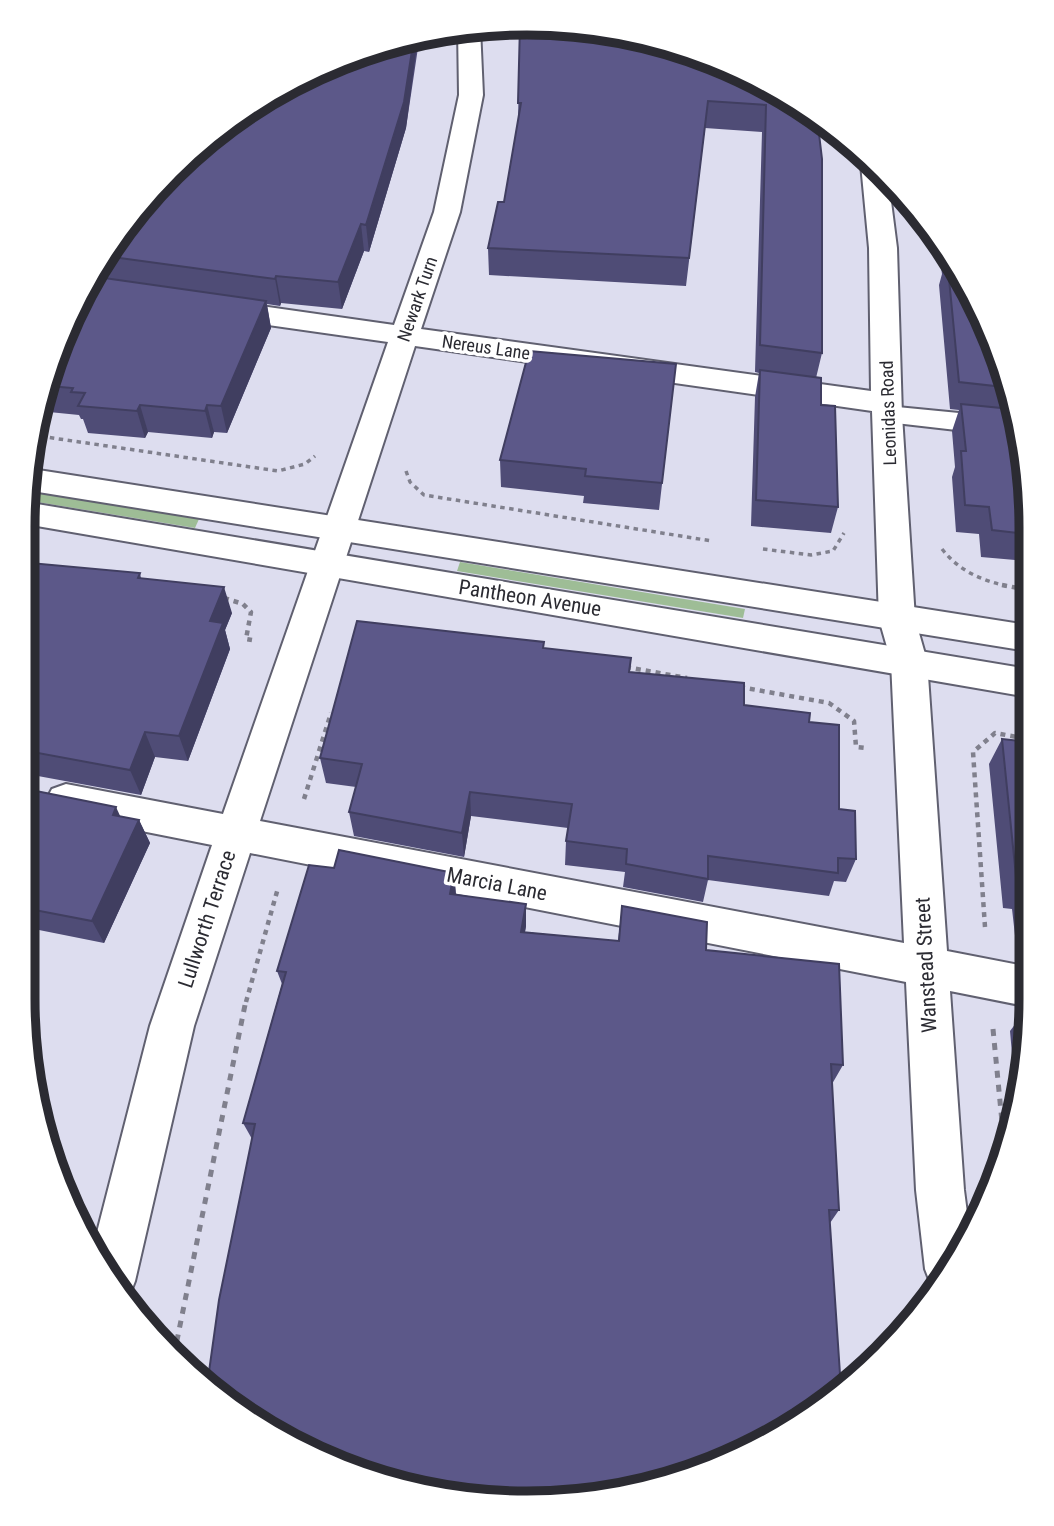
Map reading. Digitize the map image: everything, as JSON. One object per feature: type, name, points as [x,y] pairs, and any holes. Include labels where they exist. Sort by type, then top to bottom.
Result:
[{"type":"street","name":"Newark Turn","points":[[332,547],[450,199],[471,95],[469,38]]},
{"type":"street","name":"Leonidas Road","points":[[876,180],[883,248],[897,619],[909,661]]},
{"type":"street","name":"Nereus Lane","points":[[191,305],[887,409]]},
{"type":"street","name":"Pantheon Avenue","points":[[37,481],[332,547],[1019,680]]},
{"type":"street","name":"Pantheon Avenue","points":[[35,514],[332,547],[1019,637]]},
{"type":"street","name":"Lullworth Terrace","points":[[114,1265],[172,1026],[332,547]]},
{"type":"street","name":"Wanstead Street","points":[[909,661],[940,1191],[948,1253]]},
{"type":"street","name":"Marcia Lane","points":[[35,794],[1019,985]]},
{"type":"lane","name":"Nereus Lane","points":[[887,409],[1009,427]]},
{"type":"path","points":[[43,437],[278,471],[305,464],[320,452]]},
{"type":"path","points":[[404,463],[410,482],[424,495],[723,543]]},
{"type":"path","points":[[750,547],[811,555],[833,551],[844,535],[844,524]]},
{"type":"path","points":[[939,544],[951,563],[985,582],[1019,588]]},
{"type":"path","points":[[222,598],[243,604],[251,612],[246,639],[258,640]]},
{"type":"path","points":[[625,667],[692,679]]},
{"type":"path","points":[[733,686],[830,703],[854,721],[856,747],[870,748]]},
{"type":"path","points":[[301,810],[334,704]]},
{"type":"path","points":[[986,932],[973,752],[995,733],[1019,737]]},
{"type":"path","points":[[176,1344],[246,1000],[281,874]]},
{"type":"path","points":[[992,1017],[1002,1125]]},
{"type":"green space","points":[[36,493],[199,519],[195,528],[36,502]]},
{"type":"green space","points":[[460,562],[745,609],[743,618],[457,571]]},
{"type":"building","points":[[520,35],[559,36],[623,44],[685,61],[745,86],[819,131],[822,159],[822,353],[760,345],[766,105],[708,101],[689,258],[488,248],[498,202],[504,202],[521,103],[518,103]]},
{"type":"building","points":[[412,49],[404,102],[366,225],[361,224],[338,282],[276,276],[275,279],[116,257],[137,227],[179,179],[227,137],[254,118],[281,101],[339,72]]},
{"type":"building","points":[[949,274],[982,339],[998,386],[959,382]]},
{"type":"building","points":[[103,278],[266,301],[221,406],[207,405],[205,411],[140,405],[137,411],[78,406],[85,393],[71,392],[73,388],[56,387],[72,339]]},
{"type":"building","points":[[529,351],[676,364],[662,483],[585,476],[586,469],[500,460]]},
{"type":"building","points":[[760,370],[821,378],[821,405],[835,406],[838,507],[756,500]]},
{"type":"building","points":[[961,404],[1004,408],[1015,463],[1019,533],[992,530],[989,507],[965,505],[961,451],[966,451]]},
{"type":"building","points":[[35,563],[140,573],[138,578],[224,587],[210,621],[223,623],[179,736],[145,732],[130,770],[35,752]]},
{"type":"building","points":[[357,621],[544,642],[543,648],[631,658],[629,672],[744,683],[744,705],[810,713],[809,722],[839,725],[839,809],[855,811],[856,859],[838,858],[838,873],[708,856],[708,879],[626,864],[627,849],[566,841],[572,804],[470,792],[462,833],[349,812],[362,764],[320,758]]},
{"type":"building","points":[[1002,739],[1019,741],[1017,886]]},
{"type":"building","points":[[35,791],[116,807],[113,815],[139,820],[92,921],[35,910]]},
{"type":"building","points":[[339,850],[454,873],[450,894],[526,904],[521,932],[619,941],[622,906],[707,922],[706,950],[839,964],[843,1065],[831,1064],[839,1210],[829,1210],[840,1378],[773,1425],[715,1454],[685,1465],[623,1482],[527,1491],[431,1482],[339,1454],[281,1425],[209,1374],[219,1300],[255,1124],[243,1123],[286,972],[277,971],[309,865],[334,868]]}]
